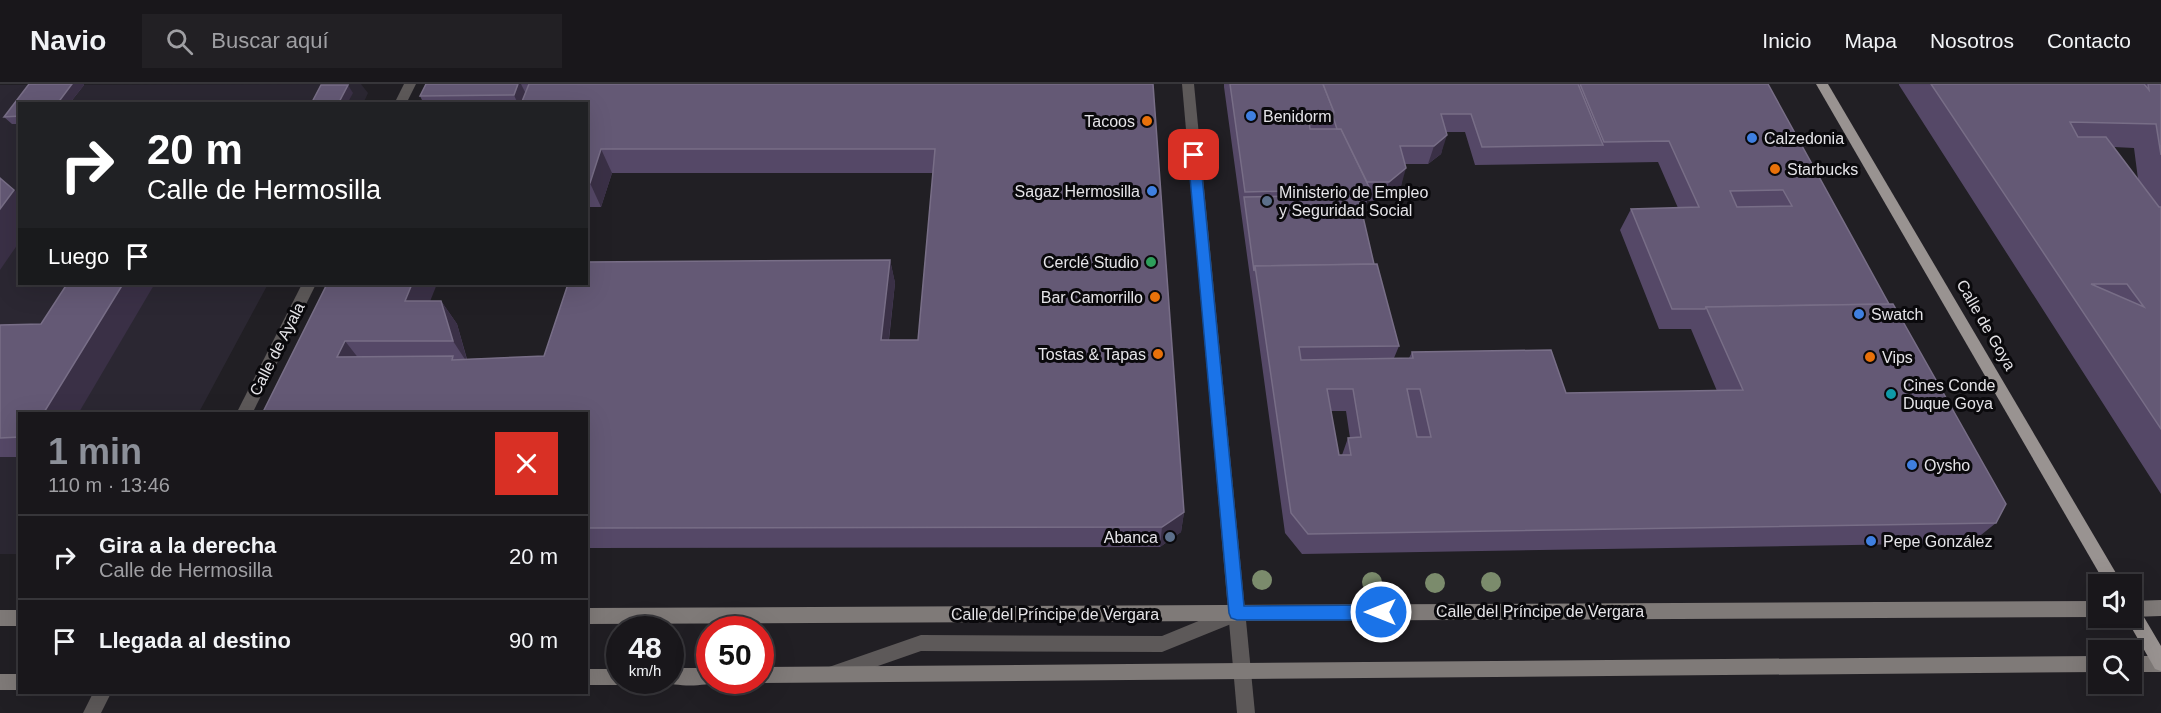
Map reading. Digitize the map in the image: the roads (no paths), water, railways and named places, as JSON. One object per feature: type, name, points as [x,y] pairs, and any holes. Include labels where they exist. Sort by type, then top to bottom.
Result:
[{"type":"main road","name":"Calle de Goya","points":[[1822,84],[2109,574]]},
{"type":"main road","points":[[2142,609],[2161,608]]},
{"type":"main road","name":"Calle del Príncipe de Vergara","points":[[588,616],[2088,609]]},
{"type":"main road","points":[[0,618],[18,618]]},
{"type":"main road","points":[[2142,628],[2161,664],[2142,664]]},
{"type":"main road","points":[[774,675],[2088,664]]},
{"type":"main road","points":[[588,677],[606,676]]},
{"type":"main road","points":[[0,682],[18,682]]},
{"type":"street","points":[[401,102],[410,84]]},
{"type":"street","points":[[1188,84],[1246,713]]},
{"type":"street","name":"Calle de Ayala","points":[[245,412],[308,285]]},
{"type":"street","points":[[829,675],[921,644],[1162,644],[1237,613]]},
{"type":"street","points":[[92,713],[102,694]]},
{"type":"place","name":"Benidorm","points":[[1251,116]]},
{"type":"place","name":"Tacoos","points":[[1147,121]]},
{"type":"place","name":"Calzedonia","points":[[1752,138]]},
{"type":"place","name":"Starbucks","points":[[1775,169]]},
{"type":"place","name":"Sagaz Hermosilla","points":[[1152,191]]},
{"type":"place","name":"Ministerio de Empleo y Seguridad Social","points":[[1267,201]]},
{"type":"place","name":"Cerclé Studio","points":[[1151,262]]},
{"type":"place","name":"Bar Camorrillo","points":[[1155,297]]},
{"type":"place","name":"Swatch","points":[[1859,314]]},
{"type":"place","name":"Tostas & Tapas","points":[[1158,354]]},
{"type":"place","name":"Vips","points":[[1870,357]]},
{"type":"place","name":"Cines Conde Duque Goya","points":[[1891,394]]},
{"type":"place","name":"Oysho","points":[[1912,465]]},
{"type":"place","name":"Abanca","points":[[1170,537]]},
{"type":"place","name":"Pepe González","points":[[1871,541]]}]
